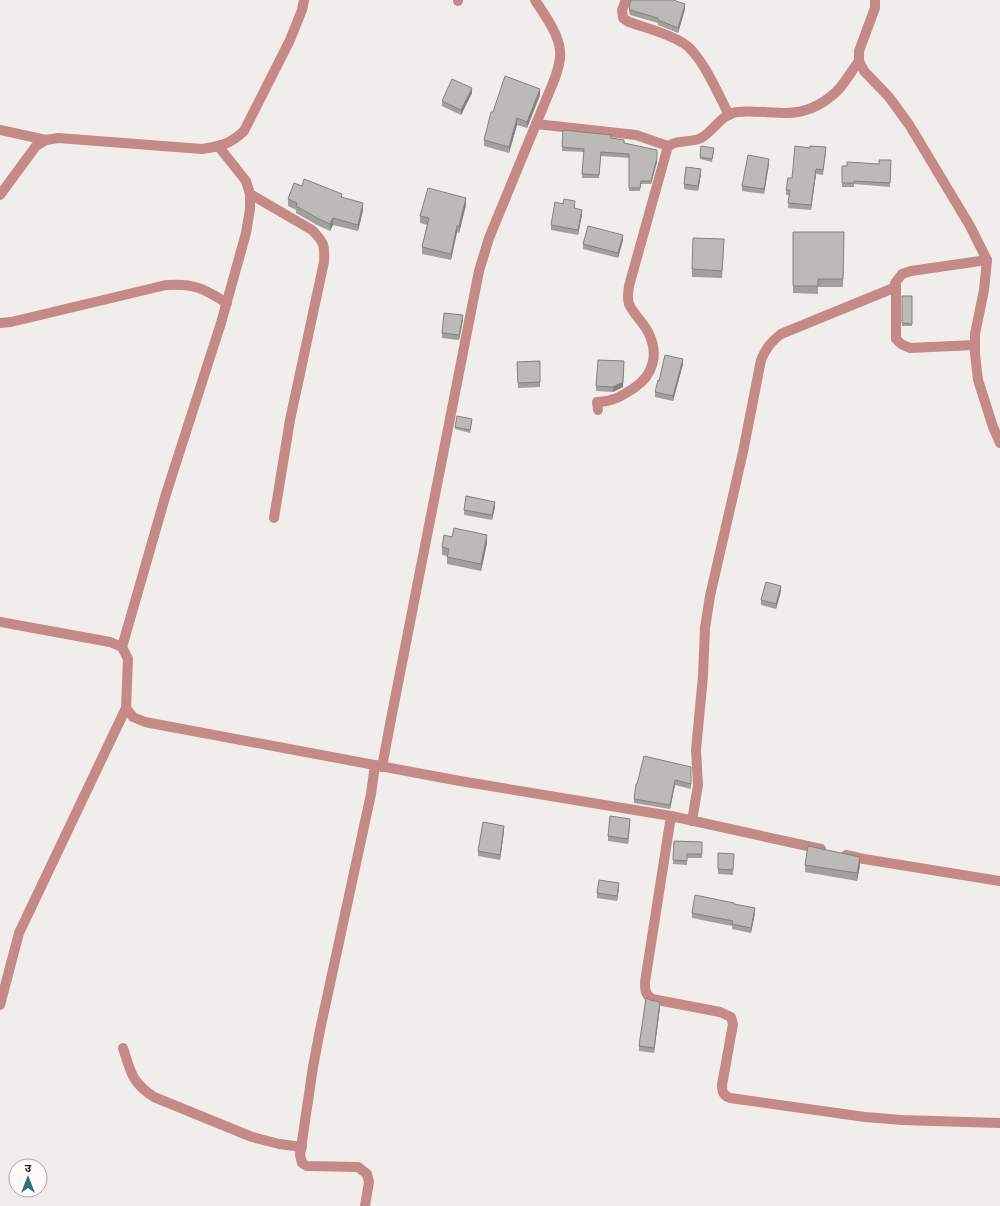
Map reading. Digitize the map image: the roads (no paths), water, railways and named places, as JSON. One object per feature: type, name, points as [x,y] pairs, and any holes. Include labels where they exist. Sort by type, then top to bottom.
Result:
[{"type":"street","points":[[0,195],[36,146],[46,140],[58,138],[202,149],[219,147],[235,140],[244,131],[290,40],[302,10],[304,0]]},
{"type":"street","points":[[365,1206],[369,1182],[367,1174],[358,1167],[307,1166],[302,1163],[300,1155],[320,1030],[371,794],[391,719],[479,271],[489,238],[555,78],[560,62],[560,50],[557,38],[547,18],[535,0]]},
{"type":"street","points":[[626,0],[622,10],[623,18],[629,22],[675,38],[684,43],[693,51],[703,66],[729,115]]},
{"type":"street","points":[[875,0],[875,8],[859,51],[859,60],[864,70],[888,97],[910,126],[970,226],[987,260],[984,290],[974,345],[978,380],[993,427],[1000,443]]},
{"type":"street","points":[[536,124],[636,136],[668,146],[678,142],[691,141],[701,138],[712,130],[721,120],[737,112],[788,113],[803,111],[816,106],[836,92],[859,60]]},
{"type":"street","points":[[0,130],[46,140]]},
{"type":"street","points":[[598,410],[597,402],[607,402],[617,398],[641,383],[651,371],[654,358],[653,345],[648,332],[629,304],[628,296],[629,286],[668,146]]},
{"type":"street","points":[[122,648],[166,494],[210,359],[246,233],[250,209],[250,194],[246,181],[219,147]]},
{"type":"street","points":[[250,194],[312,230],[320,238],[325,249],[324,262],[290,420],[274,518]]},
{"type":"street","points":[[974,345],[910,348],[901,344],[896,339],[895,283],[902,274],[911,271],[987,260]]},
{"type":"street","points":[[0,323],[11,322],[166,285],[182,284],[194,286],[206,290],[227,303]]},
{"type":"street","points":[[692,821],[698,784],[696,750],[707,612],[743,452],[761,360],[771,341],[781,334],[896,287]]},
{"type":"street","points":[[0,622],[110,642],[122,648],[128,659],[126,708],[19,933],[0,1005]]},
{"type":"street","points":[[126,708],[132,717],[145,722],[460,781],[671,816],[864,859],[1000,881]]},
{"type":"street","points":[[671,816],[645,990],[647,996],[652,999],[720,1012],[732,1017],[733,1024],[722,1085],[724,1096],[865,1117],[902,1120],[1000,1123]]},
{"type":"street","points":[[123,1048],[135,1080],[142,1089],[154,1097],[252,1137],[279,1144],[302,1147]]}]
